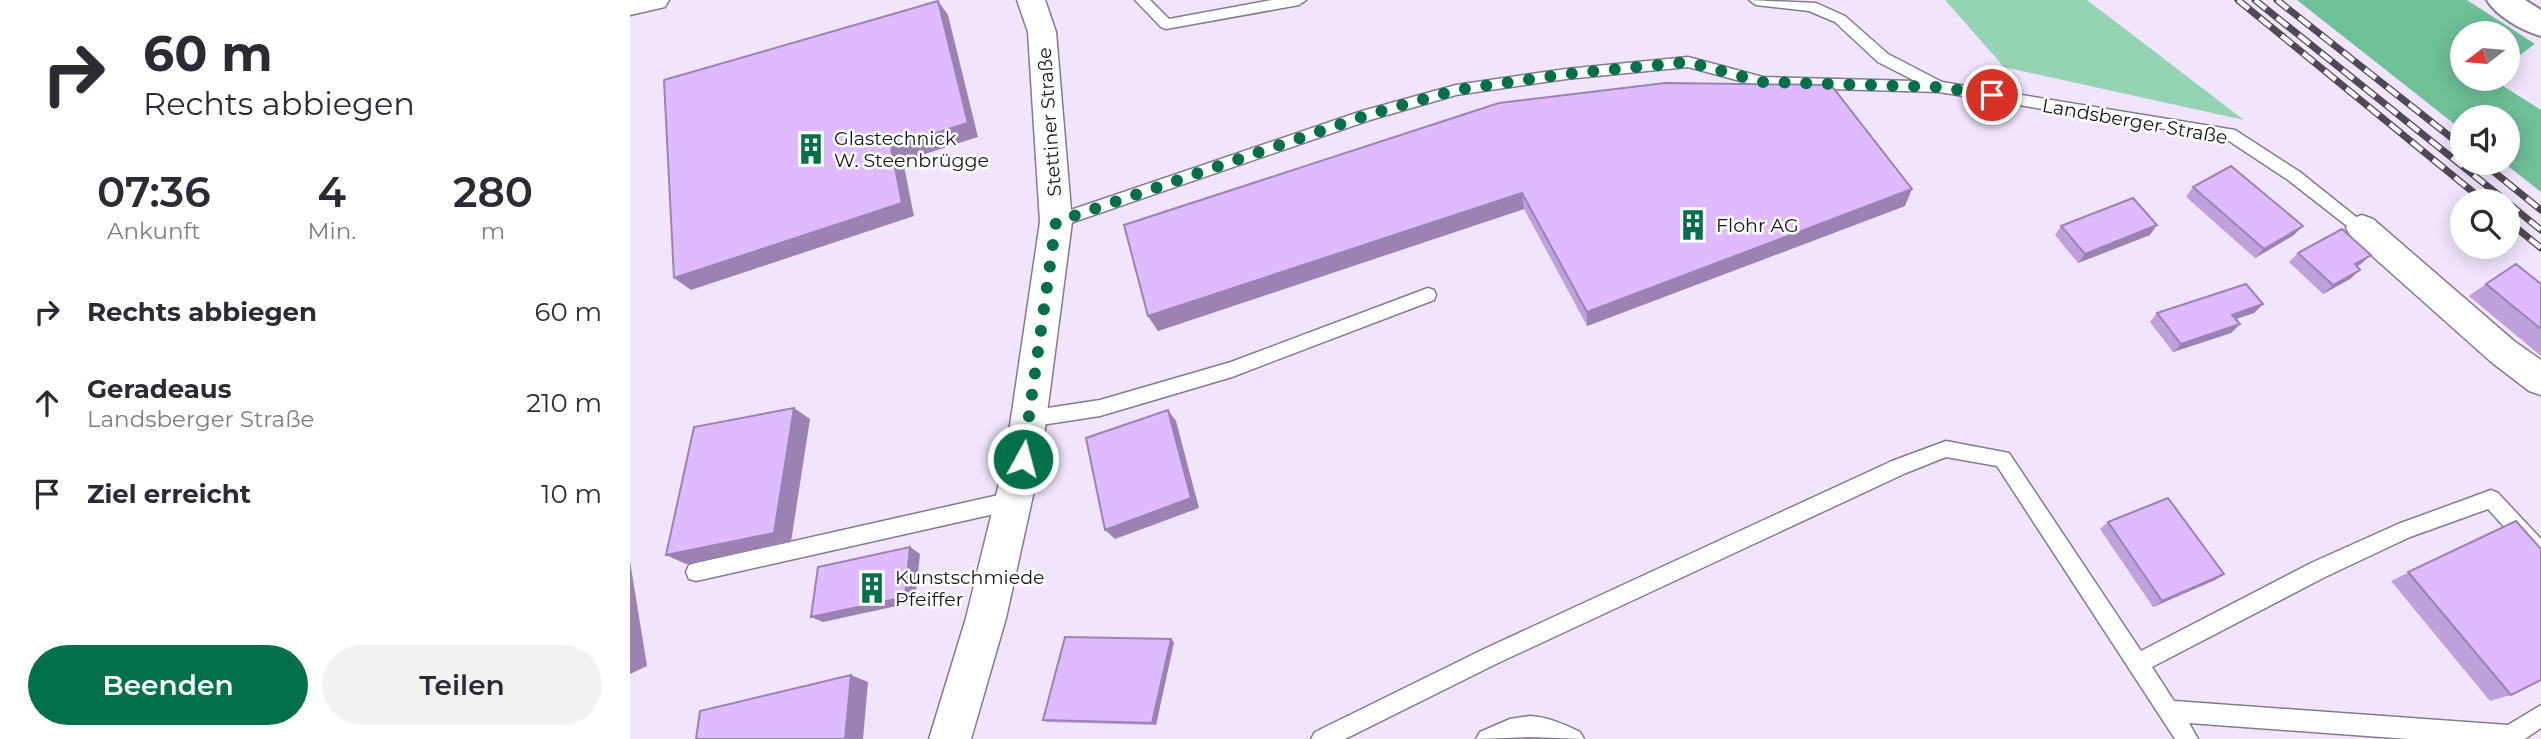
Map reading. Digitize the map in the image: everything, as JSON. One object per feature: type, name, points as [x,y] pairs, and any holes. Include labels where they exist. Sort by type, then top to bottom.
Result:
[{"type":"main road","points":[[2502,0],[2541,25]]},
{"type":"street","points":[[630,5],[655,0]]},
{"type":"street","name":"Stettiner Straße","points":[[950,739],[986,618],[1023,459],[1056,222],[1042,32],[1031,0]]},
{"type":"street","name":"Landsberger Straße","points":[[2362,228],[2502,351],[2541,380]]},
{"type":"lane","points":[[1143,0],[1166,24],[1300,0]]},
{"type":"lane","name":"Landsberger Straße","points":[[1756,0],[1811,6],[1840,19],[1883,58],[1939,87],[2230,134],[2294,176],[2362,228]]},
{"type":"lane","points":[[1056,222],[1367,115],[1456,90],[1566,74],[1688,62],[1763,82],[1939,87]]},
{"type":"lane","points":[[1028,419],[1100,408],[1232,369],[1428,295]]},
{"type":"lane","points":[[1322,739],[1516,645],[1899,467],[1946,449],[2003,459],[2188,739]]},
{"type":"lane","points":[[2138,663],[2318,570],[2405,530],[2491,499],[2541,553]]},
{"type":"lane","points":[[696,572],[1012,500]]},
{"type":"lane","points":[[2169,711],[2494,737],[2511,736],[2541,715]]},
{"type":"lane","points":[[1487,739],[1523,724],[1558,731],[1573,739]]},
{"type":"green space","points":[[1945,0],[2087,0],[2244,120],[2004,67]]},
{"type":"green space","points":[[2297,0],[2467,0],[2499,21],[2450,21],[2450,91],[2511,91],[2541,110],[2541,192],[2519,175],[2520,105],[2450,105],[2450,121]]},
{"type":"green space","points":[[2520,34],[2535,44],[2520,55]]},
{"type":"building","name":"Glastechnick W. Steenbrügge","points":[[938,1],[968,123],[891,147],[902,203],[674,278],[664,80]]},
{"type":"building","name":"Flohr AG","points":[[1665,83],[1831,85],[1912,189],[1587,312],[1522,193],[1148,316],[1124,225],[1499,103]]},
{"type":"building","points":[[2231,166],[2303,226],[2264,249],[2193,187]]},
{"type":"building","points":[[2133,198],[2157,225],[2085,254],[2061,226]]},
{"type":"building","points":[[2342,229],[2371,255],[2355,264],[2360,270],[2333,285],[2298,253]]},
{"type":"building","points":[[2516,264],[2541,284],[2541,329],[2486,284]]},
{"type":"building","points":[[2246,284],[2263,304],[2232,315],[2240,324],[2181,344],[2157,313]]},
{"type":"building","points":[[794,408],[774,533],[666,555],[694,427]]},
{"type":"building","points":[[1168,410],[1191,498],[1105,530],[1086,438]]},
{"type":"building","points":[[2168,498],[2224,574],[2162,601],[2108,522]]},
{"type":"building","points":[[2516,521],[2541,549],[2541,680],[2511,695],[2408,572]]},
{"type":"building","name":"Kunstschmiede Pfeiffer","points":[[910,547],[905,597],[811,617],[818,567]]},
{"type":"building","points":[[1065,637],[1171,639],[1152,723],[1043,720]]},
{"type":"building","points":[[851,675],[845,739],[696,739],[700,711]]},
{"type":"railway","points":[[2238,0],[2469,189]]},
{"type":"railway","points":[[2255,0],[2491,189]]},
{"type":"railway","points":[[2277,0],[2450,137]]},
{"type":"railway","points":[[2498,175],[2541,210]]},
{"type":"railway","points":[[2520,213],[2541,230]]},
{"type":"railway","points":[[2520,231],[2541,248]]},
{"type":"place","name":"Glastechnick W. Steenbrügge","points":[[811,149]]},
{"type":"place","name":"Flohr AG","points":[[1693,225]]},
{"type":"place","name":"Kunstschmiede Pfeiffer","points":[[872,588]]},
{"type":"route","points":[[1023,459],[1056,222],[1367,115],[1456,90],[1566,74],[1688,62],[1763,82],[1939,87],[1992,95]]}]
